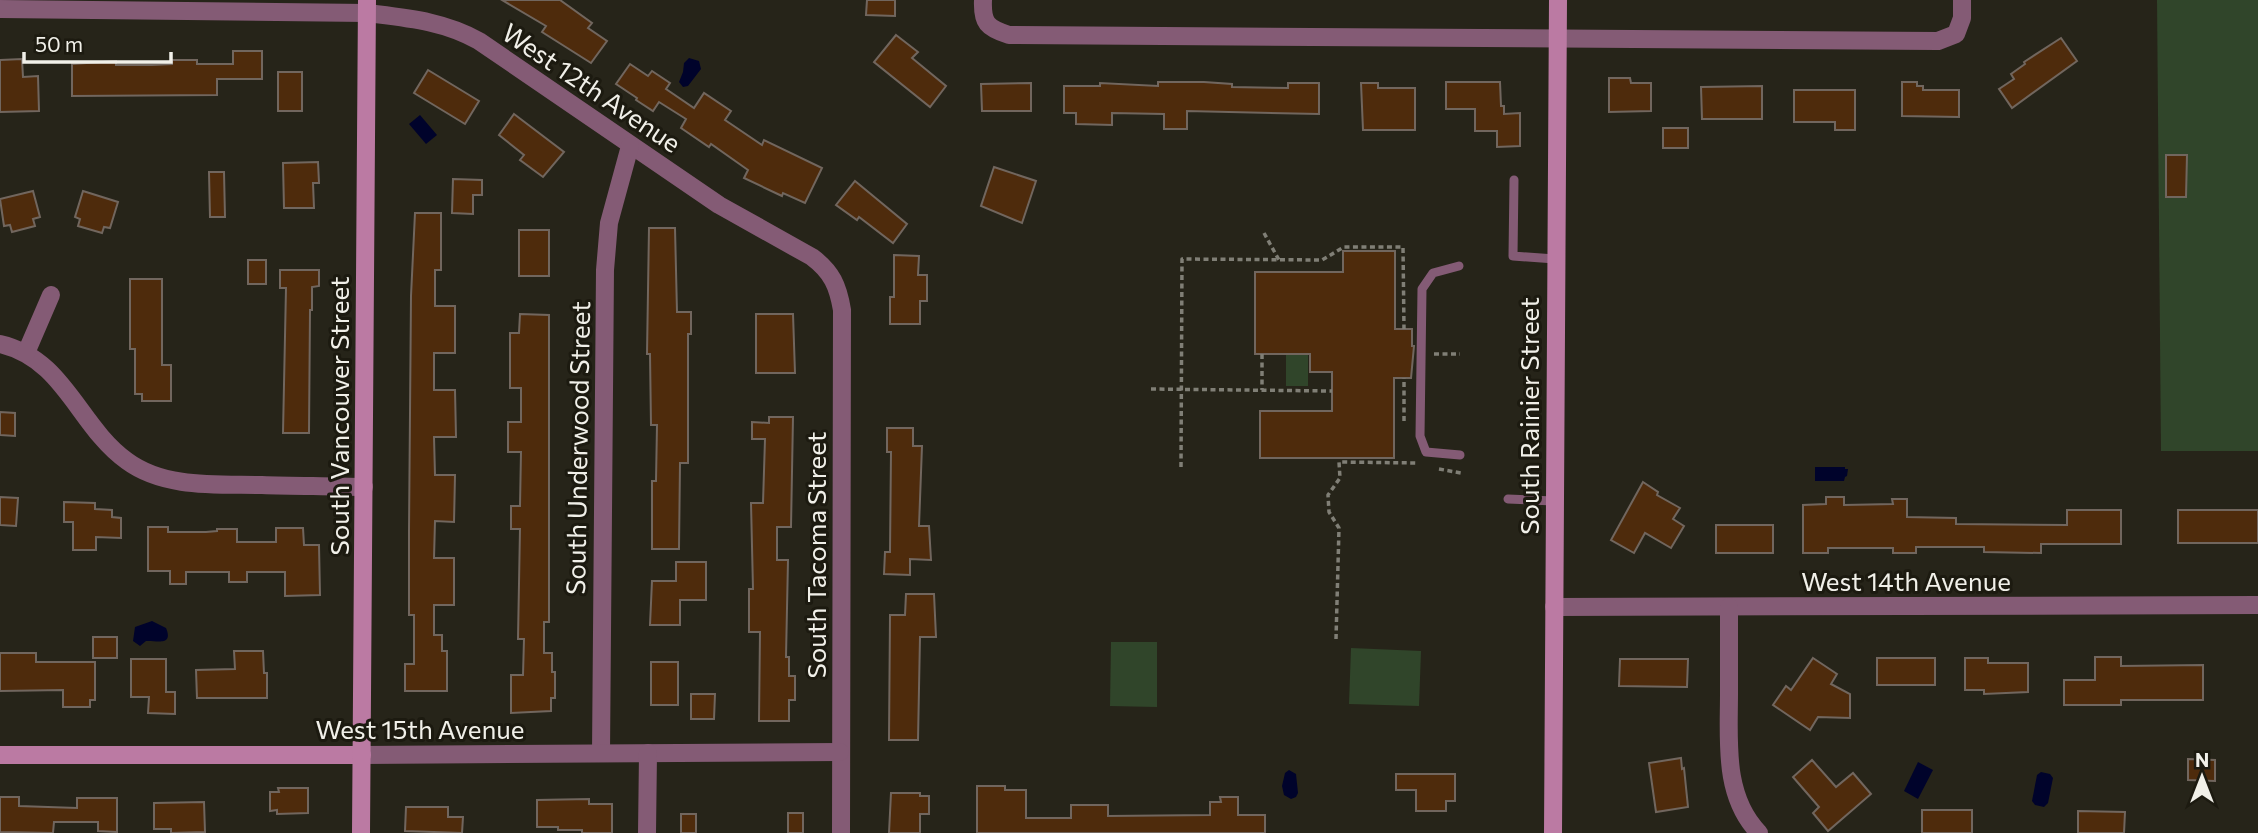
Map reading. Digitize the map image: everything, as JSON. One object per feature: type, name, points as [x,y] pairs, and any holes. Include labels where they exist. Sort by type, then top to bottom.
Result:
[{"type":"street","points":[[983,0],[982,16],[992,30],[1009,35],[1938,41],[1956,34],[1962,18],[1962,0]]},
{"type":"street","name":"South Rainier Street","points":[[1553,833],[1558,0]]},
{"type":"street","name":"West 12th Avenue","points":[[0,9],[367,7],[464,32],[719,205],[812,257],[834,278]]},
{"type":"street","name":"South Vancouver Street","points":[[361,833],[367,7]]},
{"type":"street","name":"South Underwood Street","points":[[601,753],[605,270],[609,223],[630,146]]},
{"type":"street","name":"South Tacoma Street","points":[[834,278],[842,310],[841,833]]},
{"type":"street","points":[[26,352],[51,295]]},
{"type":"street","points":[[0,344],[26,352],[51,372],[104,440],[128,462],[151,473],[192,484],[364,487]]},
{"type":"street","name":"West 14th Avenue","points":[[1554,607],[2258,605]]},
{"type":"street","points":[[1729,607],[1728,761],[1743,811],[1759,833]]},
{"type":"street","name":"West 15th Avenue","points":[[0,755],[840,752]]},
{"type":"street","points":[[647,833],[648,753]]},
{"type":"lane","points":[[1514,180],[1513,256],[1555,259]]},
{"type":"lane","points":[[1459,266],[1433,273],[1422,289],[1420,436],[1426,452],[1461,455]]},
{"type":"lane","points":[[1508,499],[1554,501]]},
{"type":"path","points":[[1264,233],[1279,260]]},
{"type":"path","points":[[1181,467],[1182,259],[1322,260],[1344,247],[1403,247],[1404,329]]},
{"type":"path","points":[[1421,353],[1460,355]]},
{"type":"path","points":[[1262,354],[1262,390]]},
{"type":"path","points":[[1151,389],[1332,391]]},
{"type":"path","points":[[1336,639],[1339,528],[1329,512],[1328,495],[1339,478],[1339,462],[1419,463]]},
{"type":"green space","points":[[2157,0],[2258,0],[2258,451],[2161,451]]},
{"type":"green space","points":[[1286,355],[1308,355],[1308,386],[1286,386]]},
{"type":"green space","points":[[1111,642],[1157,642],[1157,707],[1110,706]]},
{"type":"green space","points":[[1351,648],[1421,651],[1419,706],[1349,704]]},
{"type":"water","points":[[689,58],[699,61],[701,69],[688,86],[683,87],[679,82],[684,63]]},
{"type":"water","points":[[420,115],[437,135],[426,144],[409,124]]},
{"type":"water","points":[[1815,467],[1845,467],[1848,469],[1847,476],[1844,481],[1815,481]]},
{"type":"water","points":[[152,621],[166,628],[168,638],[162,641],[146,641],[140,646],[133,641],[135,627]]},
{"type":"water","points":[[1918,762],[1933,770],[1918,799],[1904,791]]},
{"type":"water","points":[[1289,770],[1296,774],[1298,793],[1291,799],[1284,795],[1282,786],[1285,773]]},
{"type":"water","points":[[2041,772],[2050,774],[2053,778],[2048,803],[2044,807],[2035,805],[2032,801],[2037,775]]},
{"type":"building","points":[[502,0],[560,0],[592,23],[588,28],[607,41],[591,63],[542,32],[546,26]]},
{"type":"building","points":[[867,0],[895,0],[895,16],[866,15]]},
{"type":"building","points":[[896,35],[918,52],[912,58],[946,86],[930,107],[874,62]]},
{"type":"building","points":[[2061,38],[2077,61],[2012,108],[1999,89],[2014,79],[2011,74],[2025,64],[2024,62]]},
{"type":"building","points":[[233,51],[262,51],[262,79],[217,79],[217,95],[72,96],[72,64],[116,61],[116,65],[152,65],[172,64],[172,60],[197,60],[197,64],[233,64]]},
{"type":"building","points":[[22,59],[23,77],[38,76],[39,111],[0,112],[0,60]]},
{"type":"building","points":[[630,64],[648,76],[652,71],[670,83],[666,89],[694,108],[704,93],[731,111],[725,120],[762,145],[764,140],[822,168],[805,203],[783,193],[782,196],[744,178],[748,170],[711,144],[709,147],[681,128],[686,119],[659,102],[653,111],[636,100],[637,98],[616,84]]},
{"type":"building","points":[[428,70],[479,101],[465,124],[414,93]]},
{"type":"building","points":[[278,72],[302,72],[302,111],[278,111]]},
{"type":"building","points":[[1609,78],[1630,78],[1631,83],[1651,83],[1651,111],[1609,112]]},
{"type":"building","points":[[1158,82],[1204,82],[1232,84],[1232,87],[1288,88],[1288,83],[1319,83],[1319,114],[1187,111],[1187,129],[1164,129],[1164,114],[1112,113],[1112,125],[1076,124],[1076,113],[1064,113],[1064,86],[1100,86],[1100,83],[1158,86]]},
{"type":"building","points":[[1446,82],[1500,82],[1504,114],[1520,113],[1520,146],[1497,147],[1497,131],[1475,131],[1475,109],[1446,109]]},
{"type":"building","points":[[1902,82],[1917,82],[1917,86],[1923,86],[1923,90],[1959,90],[1959,117],[1902,116]]},
{"type":"building","points":[[1031,83],[1031,111],[982,111],[981,84]]},
{"type":"building","points":[[1361,83],[1378,83],[1378,88],[1415,88],[1415,130],[1363,130]]},
{"type":"building","points":[[1762,86],[1762,119],[1702,119],[1701,87]]},
{"type":"building","points":[[1794,90],[1855,90],[1855,130],[1835,130],[1835,122],[1794,122]]},
{"type":"building","points":[[514,114],[564,152],[543,177],[520,160],[524,155],[499,135]]},
{"type":"building","points":[[1663,128],[1688,128],[1688,148],[1663,148]]},
{"type":"building","points":[[2166,155],[2187,155],[2186,197],[2166,197]]},
{"type":"building","points":[[318,162],[319,183],[313,183],[314,208],[284,208],[283,163]]},
{"type":"building","points":[[994,167],[1036,181],[1022,223],[981,206]]},
{"type":"building","points":[[209,172],[224,172],[225,217],[210,217]]},
{"type":"building","points":[[453,179],[482,180],[482,195],[473,195],[473,214],[452,213]]},
{"type":"building","points":[[855,181],[907,224],[893,243],[859,217],[857,220],[836,205]]},
{"type":"building","points":[[33,191],[40,217],[33,219],[35,226],[12,232],[10,225],[4,226],[0,199]]},
{"type":"building","points":[[83,191],[118,202],[110,228],[104,227],[102,233],[78,226],[80,219],[75,217]]},
{"type":"building","points":[[415,213],[441,213],[441,270],[435,270],[435,306],[455,306],[455,353],[434,353],[434,390],[455,390],[456,437],[434,437],[435,475],[455,475],[454,522],[435,521],[434,558],[454,558],[454,605],[434,605],[434,635],[442,635],[442,651],[447,651],[447,691],[405,691],[405,664],[414,664],[414,615],[409,615],[409,531],[411,296]]},
{"type":"building","points":[[649,228],[675,228],[677,312],[691,312],[691,334],[688,334],[688,463],[680,463],[679,549],[652,549],[652,481],[656,481],[657,425],[651,425],[650,354],[647,354]]},
{"type":"building","points":[[519,230],[549,230],[549,276],[519,276]]},
{"type":"building","points":[[1343,251],[1395,251],[1395,329],[1412,329],[1414,346],[1411,378],[1394,378],[1394,458],[1260,458],[1260,411],[1332,411],[1332,372],[1310,372],[1310,354],[1255,354],[1255,272],[1343,272]]},
{"type":"building","points":[[894,255],[919,256],[918,275],[927,275],[927,301],[920,301],[920,324],[890,324],[890,297],[894,297]]},
{"type":"building","points":[[248,260],[266,260],[266,284],[248,284]]},
{"type":"building","points":[[280,270],[319,270],[319,286],[312,287],[310,310],[309,433],[283,433],[286,288],[280,288]]},
{"type":"building","points":[[130,279],[162,279],[162,365],[171,365],[171,401],[142,401],[142,394],[135,394],[135,349],[130,349]]},
{"type":"building","points":[[520,314],[549,315],[549,622],[544,622],[544,653],[552,653],[555,698],[551,698],[551,711],[511,713],[511,675],[523,675],[524,639],[518,639],[520,529],[511,529],[511,506],[520,506],[521,452],[508,452],[508,422],[521,422],[521,388],[510,388],[510,333],[519,333]]},
{"type":"building","points":[[756,314],[793,314],[795,373],[756,373]]},
{"type":"building","points":[[0,412],[15,413],[15,436],[0,435]]},
{"type":"building","points":[[769,417],[793,417],[791,527],[777,527],[777,560],[788,560],[786,657],[789,657],[789,676],[795,676],[795,700],[789,700],[789,721],[759,721],[760,632],[749,632],[749,589],[753,589],[751,503],[763,503],[765,439],[752,439],[752,422],[769,423]]},
{"type":"building","points":[[887,428],[913,428],[913,446],[922,446],[919,526],[929,526],[931,560],[910,559],[910,575],[884,574],[885,552],[890,552],[891,452],[887,452]]},
{"type":"building","points":[[1643,482],[1658,492],[1657,495],[1680,508],[1673,519],[1684,526],[1671,548],[1645,533],[1634,553],[1611,540]]},
{"type":"building","points":[[0,497],[18,498],[16,526],[0,525]]},
{"type":"building","points":[[1826,497],[1844,497],[1844,505],[1893,504],[1892,499],[1907,499],[1907,517],[1956,518],[1956,524],[2067,525],[2067,510],[2121,510],[2121,544],[2041,544],[2041,553],[1984,552],[1984,547],[1916,547],[1916,553],[1893,553],[1893,548],[1828,548],[1828,553],[1803,553],[1803,505],[1826,504]]},
{"type":"building","points":[[64,502],[95,503],[95,509],[112,510],[112,517],[121,518],[121,538],[96,537],[96,550],[73,550],[73,522],[64,522]]},
{"type":"building","points":[[2178,510],[2258,510],[2258,543],[2178,543]]},
{"type":"building","points":[[1716,525],[1773,525],[1773,553],[1716,553]]},
{"type":"building","points":[[148,527],[168,527],[168,532],[237,529],[237,542],[276,542],[276,528],[303,528],[304,545],[319,545],[320,595],[285,596],[285,572],[247,572],[247,582],[229,582],[229,572],[186,572],[186,584],[170,584],[170,571],[148,571]]},
{"type":"building","points":[[676,562],[706,562],[706,600],[680,600],[680,625],[650,625],[652,581],[676,581]]},
{"type":"building","points":[[906,594],[934,594],[936,637],[920,637],[918,740],[889,740],[890,615],[905,615]]},
{"type":"building","points":[[93,637],[117,637],[117,658],[93,658]]},
{"type":"building","points":[[234,651],[263,651],[264,673],[267,673],[267,698],[197,698],[196,670],[235,669]]},
{"type":"building","points":[[0,653],[36,653],[36,662],[95,662],[95,700],[90,700],[90,707],[63,707],[63,690],[0,691]]},
{"type":"building","points":[[2095,657],[2121,657],[2121,666],[2203,665],[2203,700],[2121,700],[2121,705],[2064,705],[2064,680],[2095,680]]},
{"type":"building","points":[[1813,658],[1837,674],[1831,684],[1850,694],[1850,718],[1818,717],[1810,730],[1773,705],[1786,686],[1791,690]]},
{"type":"building","points":[[1877,658],[1935,658],[1935,685],[1877,685]]},
{"type":"building","points":[[1965,658],[1988,658],[1988,663],[2028,663],[2028,692],[1984,694],[1984,690],[1965,690]]},
{"type":"building","points":[[131,659],[166,659],[166,692],[175,692],[175,714],[148,713],[149,697],[131,697]]},
{"type":"building","points":[[1620,659],[1688,659],[1687,687],[1619,686]]},
{"type":"building","points":[[651,662],[678,662],[678,705],[651,705]]},
{"type":"building","points":[[691,694],[715,694],[714,719],[691,719]]},
{"type":"building","points":[[1681,758],[1688,807],[1656,812],[1649,763]]},
{"type":"building","points":[[2188,759],[2215,760],[2215,781],[2188,780]]},
{"type":"building","points":[[1812,760],[1836,787],[1853,773],[1871,794],[1828,831],[1813,813],[1819,807],[1793,777]]},
{"type":"building","points":[[1396,774],[1455,774],[1455,801],[1446,801],[1446,811],[1416,811],[1416,790],[1396,790]]},
{"type":"building","points":[[977,786],[1005,786],[1005,790],[1026,790],[1026,818],[1071,818],[1071,805],[1108,805],[1108,816],[1210,815],[1210,802],[1221,802],[1220,797],[1238,797],[1238,815],[1265,815],[1265,833],[977,833]]},
{"type":"building","points":[[278,788],[308,788],[308,813],[277,814],[277,810],[270,811],[270,792],[279,792]]},
{"type":"building","points":[[891,793],[920,793],[920,796],[929,796],[929,814],[920,814],[920,833],[889,833]]},
{"type":"building","points":[[0,797],[19,797],[19,806],[77,808],[77,798],[117,798],[117,832],[98,831],[98,822],[54,822],[53,833],[0,832]]},
{"type":"building","points":[[589,799],[589,804],[612,804],[612,833],[582,833],[582,830],[537,827],[537,800]]},
{"type":"building","points":[[204,802],[205,832],[171,833],[171,829],[154,829],[154,803]]},
{"type":"building","points":[[406,807],[448,807],[448,817],[463,817],[462,833],[405,831]]},
{"type":"building","points":[[1922,810],[1972,810],[1972,833],[1922,833]]},
{"type":"building","points":[[2078,811],[2125,812],[2124,833],[2078,833]]},
{"type":"building","points":[[788,813],[803,813],[803,833],[788,833]]},
{"type":"building","points":[[681,814],[696,814],[696,833],[681,833]]}]
